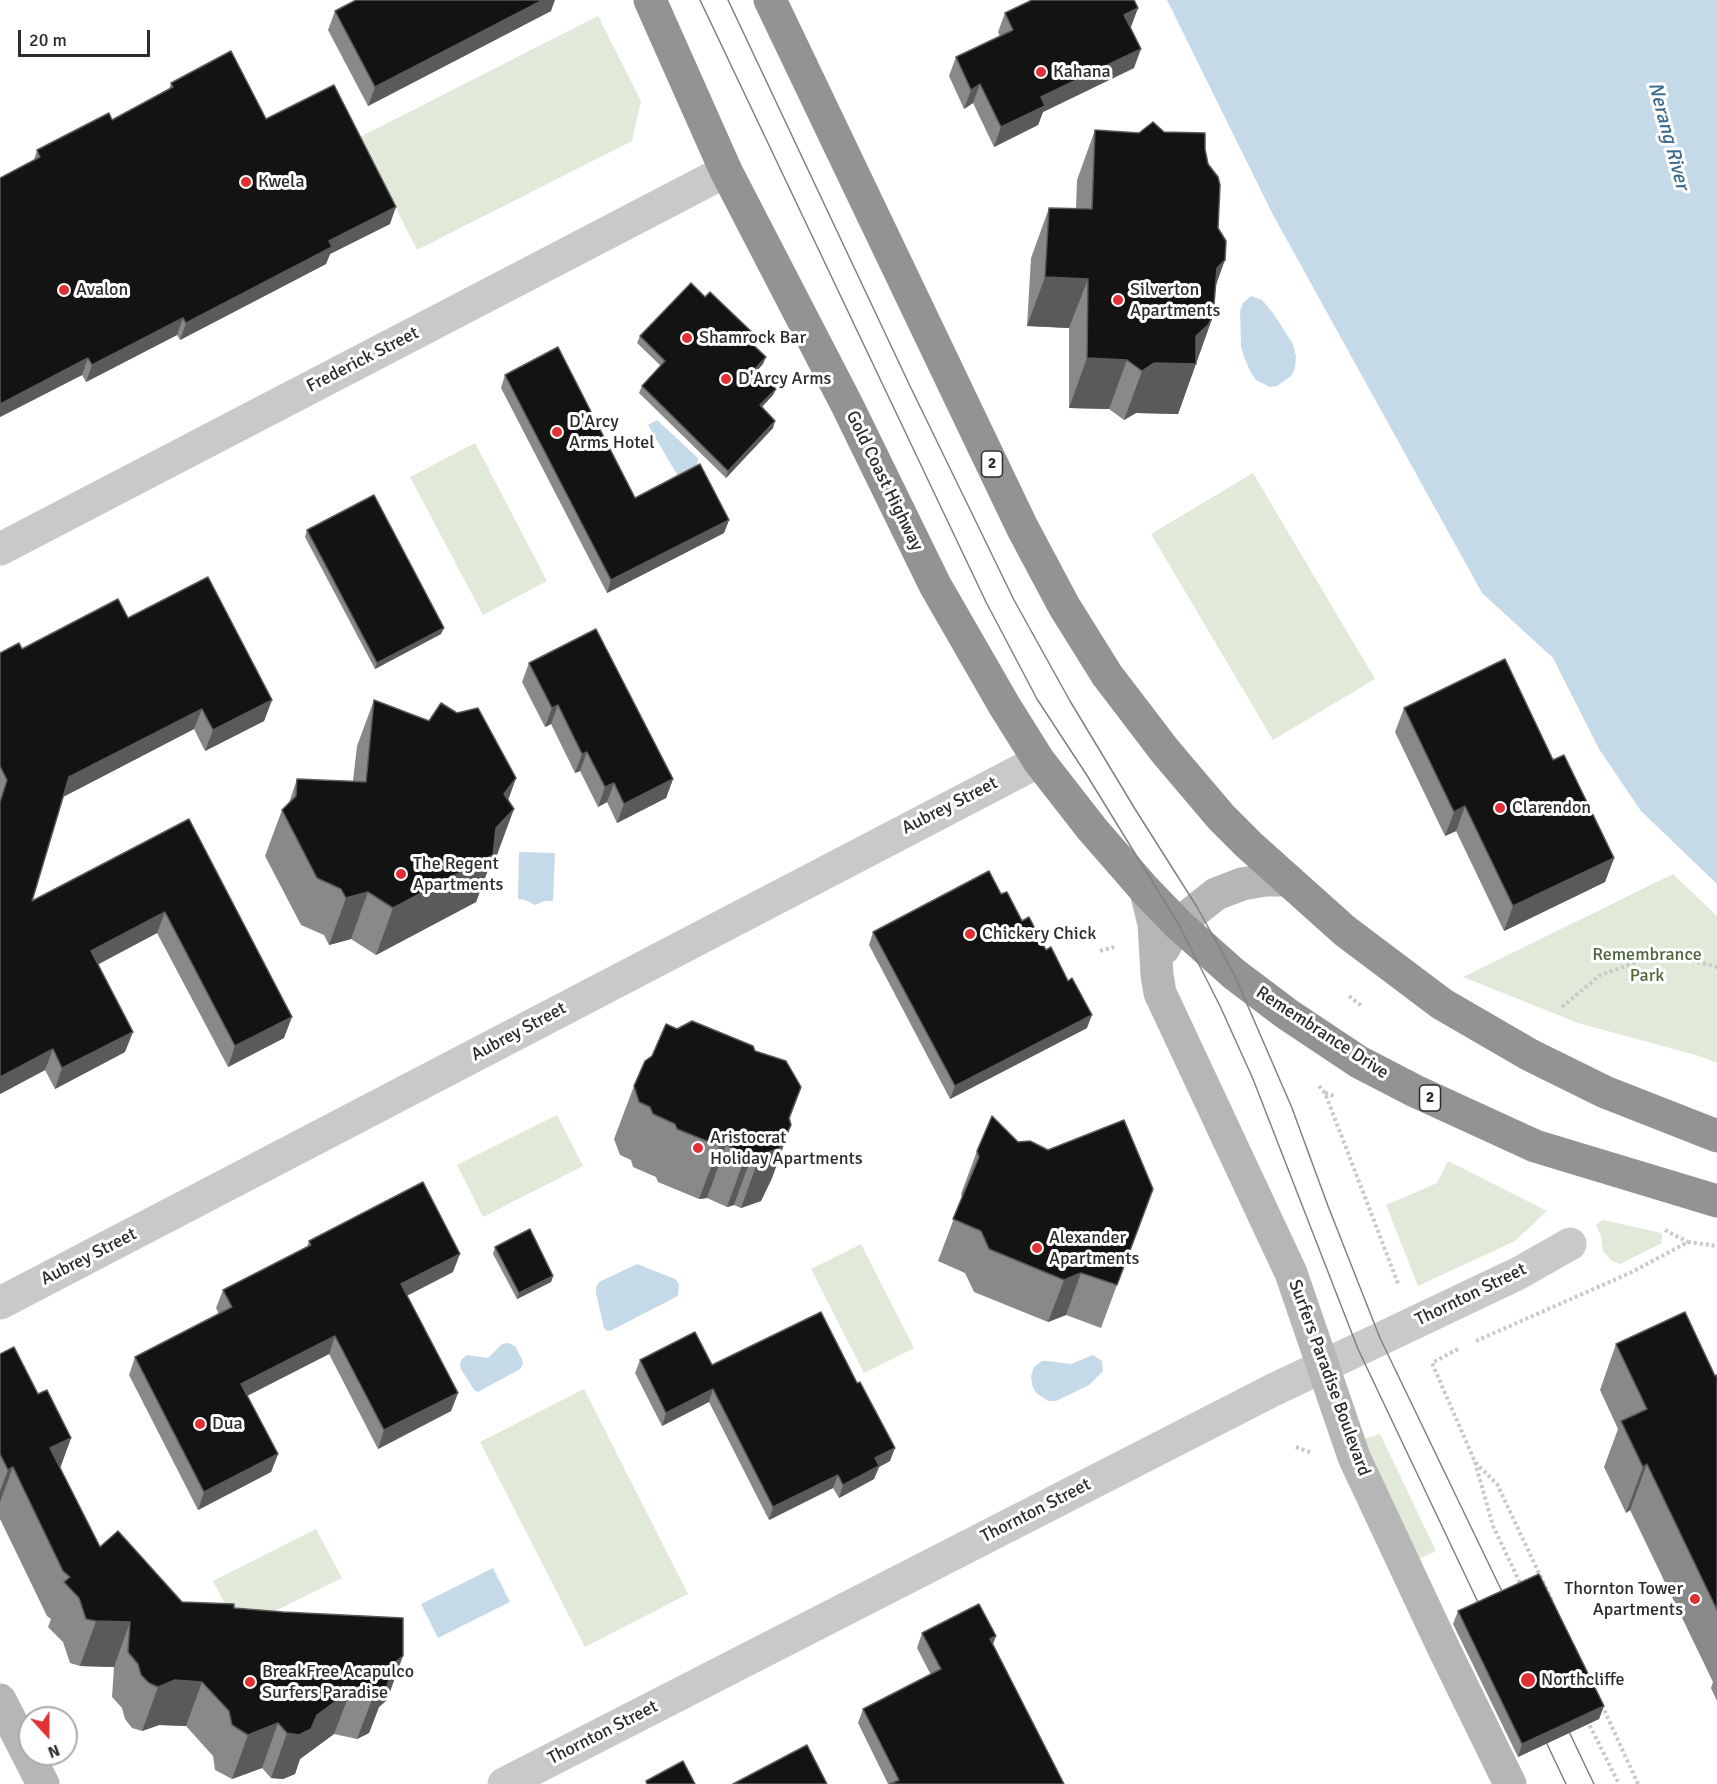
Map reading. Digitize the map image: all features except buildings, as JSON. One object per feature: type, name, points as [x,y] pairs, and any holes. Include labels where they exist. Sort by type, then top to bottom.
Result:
[{"type":"highway","name":"Gold Coast Highway","points":[[650,0],[726,171],[847,405],[935,585],[1039,760],[1092,829],[1179,925]]},
{"type":"highway","name":"2","points":[[770,0],[1017,517],[1064,606],[1107,675],[1165,751],[1221,817],[1288,880],[1345,931],[1442,1004],[1530,1056],[1605,1092],[1717,1136]]},
{"type":"highway","name":"Remembrance Drive","points":[[1179,925],[1234,974],[1287,1014],[1359,1062],[1415,1091],[1535,1146],[1717,1201]]},
{"type":"street","name":"Frederick Street","points":[[0,549],[726,171]]},
{"type":"street","name":"Aubrey Street","points":[[0,1304],[1039,760]]},
{"type":"street","points":[[1157,970],[1164,947],[1179,925],[1205,901],[1227,888],[1254,881],[1288,880]]},
{"type":"street","name":"Surfers Paradise Boulevard","points":[[1146,891],[1154,924],[1160,993],[1291,1273],[1354,1457],[1510,1784]]},
{"type":"street","name":"Thornton Street","points":[[504,1784],[1323,1365],[1519,1273],[1570,1244]]},
{"type":"street","points":[[0,1700],[43,1784]]},
{"type":"path","points":[[1100,951],[1114,947]]},
{"type":"path","points":[[1562,1007],[1600,975],[1643,960],[1683,958],[1717,967]]},
{"type":"path","points":[[1349,996],[1363,1007]]},
{"type":"path","points":[[1318,1085],[1325,1093],[1399,1286]]},
{"type":"path","points":[[1472,1342],[1632,1272],[1688,1242],[1717,1246]]},
{"type":"path","points":[[1463,1347],[1432,1363],[1475,1462],[1493,1526],[1524,1591]]},
{"type":"path","points":[[1475,1462],[1497,1484],[1557,1610]]},
{"type":"path","points":[[1601,1704],[1638,1784]]},
{"type":"path","points":[[1584,1714],[1619,1784]]},
{"type":"green space","points":[[598,16],[641,101],[632,141],[417,250],[360,137]]},
{"type":"green space","points":[[475,443],[547,581],[483,615],[410,477]]},
{"type":"green space","points":[[1253,473],[1375,679],[1273,740],[1151,534]]},
{"type":"green space","name":"Remembrance Park","points":[[1673,874],[1717,916],[1717,1063],[1696,1055],[1578,1023],[1463,977]]},
{"type":"green space","points":[[557,1115],[583,1166],[483,1217],[457,1165]]},
{"type":"green space","points":[[1448,1161],[1547,1211],[1515,1241],[1418,1286],[1386,1205],[1437,1183]]},
{"type":"green space","points":[[1603,1220],[1662,1233],[1662,1243],[1620,1264],[1612,1261],[1603,1251],[1601,1236],[1596,1225]]},
{"type":"green space","points":[[861,1244],[914,1348],[864,1373],[811,1269]]},
{"type":"green space","points":[[584,1389],[688,1594],[585,1647],[480,1442]]},
{"type":"green space","points":[[1380,1434],[1436,1551],[1417,1560],[1363,1439]]},
{"type":"green space","points":[[316,1529],[342,1578],[238,1629],[213,1581]]},
{"type":"water","name":"Nerang River","points":[[1167,0],[1717,0],[1717,884],[1641,811],[1599,749],[1553,658],[1482,593],[1272,213]]},
{"type":"water","points":[[1251,296],[1262,300],[1293,344],[1296,356],[1295,368],[1291,376],[1277,386],[1270,387],[1256,380],[1244,357],[1241,346],[1240,311],[1243,303]]},
{"type":"water","points":[[657,420],[698,458],[690,477],[679,478],[648,425]]},
{"type":"water","points":[[519,852],[555,853],[553,901],[535,905],[518,899]]},
{"type":"water","points":[[637,1264],[675,1279],[679,1284],[678,1296],[607,1331],[604,1328],[596,1287],[599,1282]]},
{"type":"water","points":[[508,1343],[515,1346],[522,1359],[523,1364],[520,1369],[478,1392],[474,1390],[461,1369],[462,1359],[467,1355],[488,1358],[502,1344]]},
{"type":"water","points":[[1093,1355],[1102,1361],[1103,1371],[1089,1385],[1056,1401],[1048,1401],[1036,1393],[1031,1376],[1034,1367],[1042,1361],[1071,1364]]},
{"type":"water","points":[[493,1568],[510,1602],[438,1638],[421,1604]]},
{"type":"tram line","points":[[700,0],[986,602],[1037,699],[1179,925],[1220,1006],[1253,1079],[1358,1349],[1485,1617]]},
{"type":"tram line","points":[[728,0],[1014,600],[1070,701],[1197,907],[1234,974],[1292,1108],[1380,1338],[1509,1606]]},
{"type":"tram line","points":[[1562,1717],[1594,1784]]},
{"type":"tram line","points":[[1539,1727],[1566,1784]]},
{"type":"place","name":"Kahana","points":[[1041,72]]},
{"type":"place","name":"Kwela","points":[[246,182]]},
{"type":"place","name":"Avalon","points":[[64,290]]},
{"type":"place","name":"Silverton Apartments","points":[[1118,300]]},
{"type":"place","name":"Shamrock Bar","points":[[687,338]]},
{"type":"place","name":"D'Arcy Arms","points":[[726,379]]},
{"type":"place","name":"D'Arcy Arms Hotel","points":[[557,432]]},
{"type":"place","name":"Clarendon","points":[[1500,808]]},
{"type":"place","name":"The Regent Apartments","points":[[401,874]]},
{"type":"place","name":"Chickery Chick","points":[[970,934]]},
{"type":"place","name":"Aristocrat Holiday Apartments","points":[[698,1148]]},
{"type":"place","name":"Alexander Apartments","points":[[1037,1248]]},
{"type":"place","name":"Dua","points":[[200,1424]]},
{"type":"place","name":"Thornton Tower Apartments","points":[[1695,1599]]},
{"type":"place","name":"Northcliffe","points":[[1528,1680]]},
{"type":"place","name":"BreakFree Acapulco Surfers Paradise","points":[[250,1682]]}]
